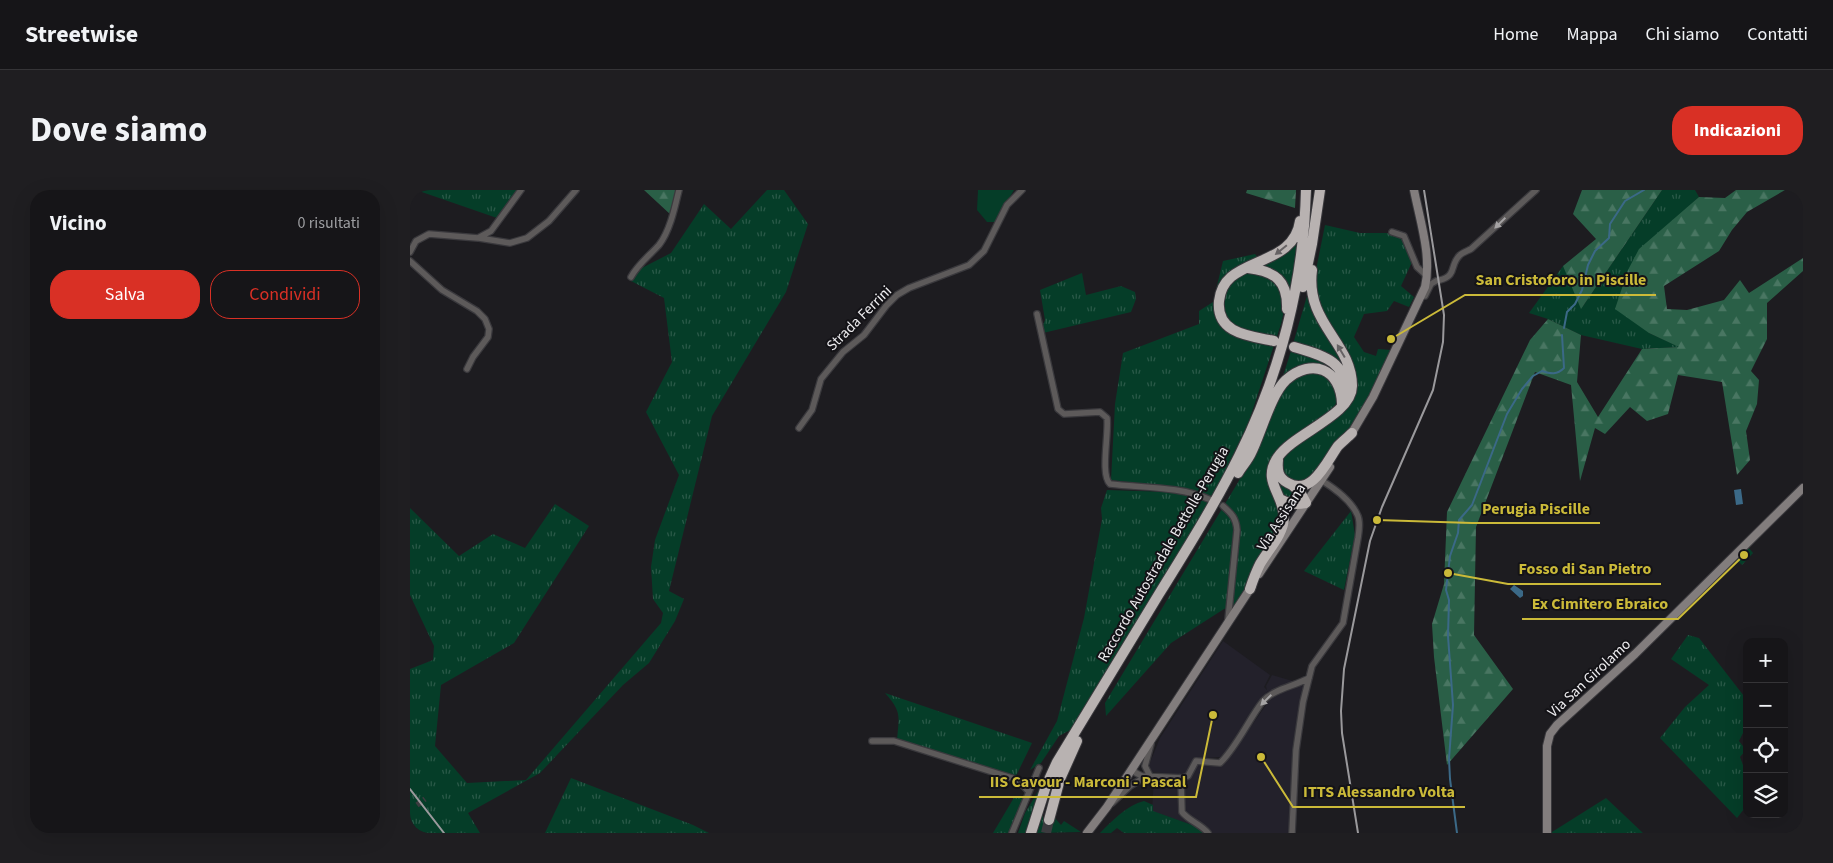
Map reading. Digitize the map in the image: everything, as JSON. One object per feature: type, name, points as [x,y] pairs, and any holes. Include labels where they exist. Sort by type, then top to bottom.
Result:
[{"type":"highway","points":[[1274,341],[1239,333],[1230,328],[1222,319],[1218,308],[1220,295],[1229,278],[1276,254],[1290,241],[1299,224],[1302,190]]},
{"type":"highway","name":"Raccordo Autostradale Bettolle-Perugia","points":[[1164,593],[1243,448],[1267,389],[1282,345],[1299,275],[1305,221],[1306,190]]},
{"type":"highway","points":[[1250,588],[1259,566],[1284,522],[1284,509],[1272,482],[1271,474],[1278,456],[1285,448],[1350,398],[1352,391],[1351,376],[1341,350],[1314,305],[1311,279],[1321,208],[1321,190]]},
{"type":"highway","points":[[1049,820],[1054,797],[1073,748],[1107,686],[1225,498],[1258,430],[1284,358],[1305,278],[1321,190]]},
{"type":"highway","points":[[1247,268],[1262,270],[1279,279],[1287,298],[1287,309],[1271,365],[1267,389]]},
{"type":"highway","points":[[1294,347],[1324,356],[1341,370],[1346,387],[1340,406]]},
{"type":"highway","points":[[1238,472],[1250,455],[1279,388],[1293,376],[1307,369],[1328,372],[1333,376],[1340,388],[1340,406]]},
{"type":"highway","points":[[1292,485],[1300,486],[1314,480],[1339,446],[1352,433]]},
{"type":"highway","points":[[1278,456],[1281,478],[1300,492],[1306,503],[1289,504],[1280,499]]},
{"type":"highway","name":"Raccordo Autostradale Bettolle-Perugia","points":[[1031,833],[1046,786],[1057,762],[1107,686]]},
{"type":"main road","name":"Via Assisana","points":[[1087,833],[1107,807],[1227,625],[1352,433],[1373,397],[1421,296],[1427,276],[1427,263],[1414,190]]},
{"type":"main road","name":"Via San Girolamo","points":[[1547,833],[1547,746],[1550,734],[1557,725],[1636,654],[1803,488]]},
{"type":"street","points":[[478,238],[491,231],[521,190]]},
{"type":"street","points":[[410,252],[416,241],[429,234],[510,243],[527,238],[549,221],[576,190]]},
{"type":"street","points":[[631,277],[636,267],[660,244],[666,232],[678,190]]},
{"type":"street","name":"Strada Ferrini","points":[[800,428],[812,410],[821,379],[843,352],[864,335],[897,295],[909,288],[969,264],[980,255],[989,244],[1001,214],[1022,190]]},
{"type":"street","points":[[1421,296],[1425,296],[1431,284],[1448,278],[1452,274],[1459,256],[1477,244],[1536,190]]},
{"type":"street","points":[[1392,232],[1404,236],[1417,267],[1427,276]]},
{"type":"street","points":[[410,262],[442,290],[477,311],[485,319],[489,329],[488,337],[473,357],[467,369]]},
{"type":"street","points":[[1038,314],[1058,409],[1064,414],[1100,412],[1107,418],[1105,474],[1108,483],[1176,490],[1198,494],[1211,500]]},
{"type":"street","points":[[1292,833],[1296,750],[1302,709],[1312,666],[1343,623],[1359,527],[1357,514],[1335,489],[1321,480]]},
{"type":"street","points":[[1223,506],[1232,514],[1237,530],[1227,625]]},
{"type":"street","points":[[1133,768],[1139,775],[1179,778],[1188,776],[1196,761],[1220,762],[1264,700],[1274,692],[1309,678]]},
{"type":"street","points":[[1150,776],[1145,766],[1146,759],[1158,729]]},
{"type":"street","points":[[872,741],[894,741],[1018,780],[1029,792]]},
{"type":"street","points":[[1012,833],[1039,768]]},
{"type":"street","points":[[1107,807],[1139,779],[1150,776]]},
{"type":"street","points":[[1179,778],[1181,782],[1182,812],[1188,819],[1208,833]]},
{"type":"shaded area","points":[[1223,641],[1270,675],[1264,687],[1267,690],[1266,686],[1272,675],[1296,682],[1304,687],[1293,744],[1289,833],[1207,833],[1206,830],[1152,811],[1154,778],[1184,781],[1188,780],[1198,763],[1224,764],[1271,698],[1268,691],[1226,752],[1220,757],[1194,759],[1184,775],[1152,772],[1149,765],[1160,738]]},
{"type":"green space","points":[[416,190],[519,190],[497,218]]},
{"type":"green space","points":[[644,190],[679,190],[671,215]]},
{"type":"green space","points":[[767,190],[784,190],[808,224],[786,292],[712,416],[669,591],[684,599],[675,621],[649,663],[623,685],[540,773],[468,813],[480,833],[410,833],[410,669],[433,660],[434,646],[410,595],[410,508],[459,556],[493,534],[525,548],[555,504],[589,526],[514,643],[441,685],[435,746],[467,783],[526,780],[661,623],[663,613],[653,599],[651,567],[655,540],[679,475],[646,412],[672,362],[664,298],[631,281],[636,271],[671,253],[704,204],[731,229]]},
{"type":"green space","points":[[978,190],[1014,190],[995,222],[987,222],[977,210]]},
{"type":"green space","points":[[1247,190],[1296,190],[1295,208],[1246,193]]},
{"type":"green space","points":[[1582,190],[1662,190],[1581,309],[1563,266],[1596,239],[1573,214]]},
{"type":"green space","points":[[1662,190],[1695,190],[1699,197],[1673,221],[1649,333],[1680,347],[1642,349],[1581,335],[1548,319],[1529,313],[1563,266],[1583,306]]},
{"type":"green space","points":[[1736,190],[1785,190],[1747,212],[1732,230],[1719,251],[1664,286],[1667,309],[1687,310],[1724,300],[1740,280],[1749,293],[1803,258],[1803,271],[1767,303],[1767,339],[1751,371],[1759,380],[1757,404],[1746,431],[1750,460],[1737,475],[1722,382],[1678,375],[1668,414],[1647,421],[1630,407],[1605,434],[1595,428],[1580,481],[1571,385],[1535,372],[1476,527],[1474,635],[1513,689],[1447,765],[1434,657],[1432,624],[1444,584],[1447,512],[1530,340],[1548,319],[1581,335],[1577,382],[1598,417],[1642,349],[1679,347],[1649,333],[1615,309],[1628,270],[1639,249],[1699,197],[1725,198]]},
{"type":"green space","points":[[1325,225],[1360,233],[1386,233],[1400,236],[1406,244],[1412,262],[1401,286],[1414,297],[1409,307],[1394,301],[1387,311],[1364,314],[1354,337],[1364,352],[1376,356],[1378,349],[1391,350],[1366,404],[1349,431],[1318,472],[1300,483],[1284,476],[1282,463],[1285,454],[1347,409],[1353,400],[1357,387],[1352,362],[1316,297],[1316,270]]},
{"type":"green space","points":[[1300,231],[1291,294],[1282,287],[1286,302],[1281,324],[1248,424],[1211,500],[1072,729],[1059,736],[1041,763],[1030,770],[1057,721],[1084,618],[1102,519],[1101,508],[1107,490],[1169,492],[1167,486],[1111,480],[1115,404],[1123,353],[1199,324],[1199,311],[1213,302],[1223,261],[1255,254],[1263,264]]},
{"type":"green space","points":[[1082,273],[1086,295],[1121,286],[1135,292],[1136,299],[1131,312],[1043,333],[1045,320],[1040,290]]},
{"type":"green space","points":[[1309,289],[1348,374],[1293,344]]},
{"type":"green space","points":[[1291,351],[1320,360],[1330,367],[1342,380],[1326,369],[1282,379]]},
{"type":"green space","points":[[1312,371],[1333,378],[1337,391],[1336,403],[1331,410],[1272,461],[1283,516],[1248,587],[1235,607],[1224,609],[1171,643],[1106,716],[1105,703],[1249,464],[1282,389],[1299,373]]},
{"type":"green space","points":[[1276,473],[1299,495],[1299,501],[1281,496]]},
{"type":"green space","points":[[1351,511],[1355,535],[1344,590],[1304,571]]},
{"type":"green space","points":[[1747,546],[1753,553],[1742,565],[1734,557]]},
{"type":"green space","points":[[1688,635],[1699,638],[1743,695],[1743,733],[1739,741],[1743,746],[1743,754],[1740,757],[1743,765],[1743,810],[1737,818],[1660,738],[1685,707],[1709,685],[1671,659]]},
{"type":"green space","points":[[885,693],[1032,743],[1016,776],[897,740],[897,710]]},
{"type":"green space","points":[[571,778],[693,825],[709,833],[545,833]]},
{"type":"green space","points":[[1040,788],[1027,833],[1018,833],[1025,813]]},
{"type":"green space","points":[[1015,796],[1024,799],[1009,833],[993,833]]},
{"type":"green space","points":[[1606,798],[1643,833],[1552,833],[1552,832]]},
{"type":"green space","points":[[1144,801],[1153,805],[1153,811],[1206,830],[1207,833],[1124,833],[1117,828],[1111,833],[1100,833],[1126,810]]},
{"type":"green space","points":[[1043,813],[1043,820],[1046,821],[1054,817],[1061,825],[1064,821],[1081,832],[1036,833]]},
{"type":"water","points":[[1741,489],[1743,504],[1736,505],[1734,490]]},
{"type":"water","points":[[1514,585],[1523,591],[1523,596],[1520,598],[1510,589]]},
{"type":"waterway","points":[[1564,328],[1567,312],[1575,304],[1582,290],[1588,265],[1595,251],[1609,238],[1610,224],[1625,201],[1644,190]]},
{"type":"waterway","points":[[1457,833],[1449,759],[1453,705],[1448,636],[1449,600],[1446,590],[1450,556],[1458,533],[1459,520],[1472,505],[1507,414],[1522,389],[1533,376],[1542,371],[1554,373],[1564,368],[1562,335]]},
{"type":"tunnel","points":[[417,805],[425,799]]},
{"type":"tunnel","points":[[1046,833],[1049,820]]},
{"type":"railway","points":[[1358,833],[1342,733],[1341,711],[1344,669],[1370,541],[1382,507],[1433,390],[1443,342],[1444,315],[1424,190]]},
{"type":"railway","points":[[410,789],[444,833]]},
{"type":"place","name":"San Cristoforo in Piscille","points":[[1391,339]]},
{"type":"place","name":"Perugia Piscille","points":[[1377,520]]},
{"type":"place","name":"Ex Cimitero Ebraico","points":[[1744,555]]},
{"type":"place","name":"Fosso di San Pietro","points":[[1448,573]]},
{"type":"place","name":"IIS Cavour - Marconi - Pascal","points":[[1213,715]]},
{"type":"place","name":"ITTS Alessandro Volta","points":[[1261,757]]}]
